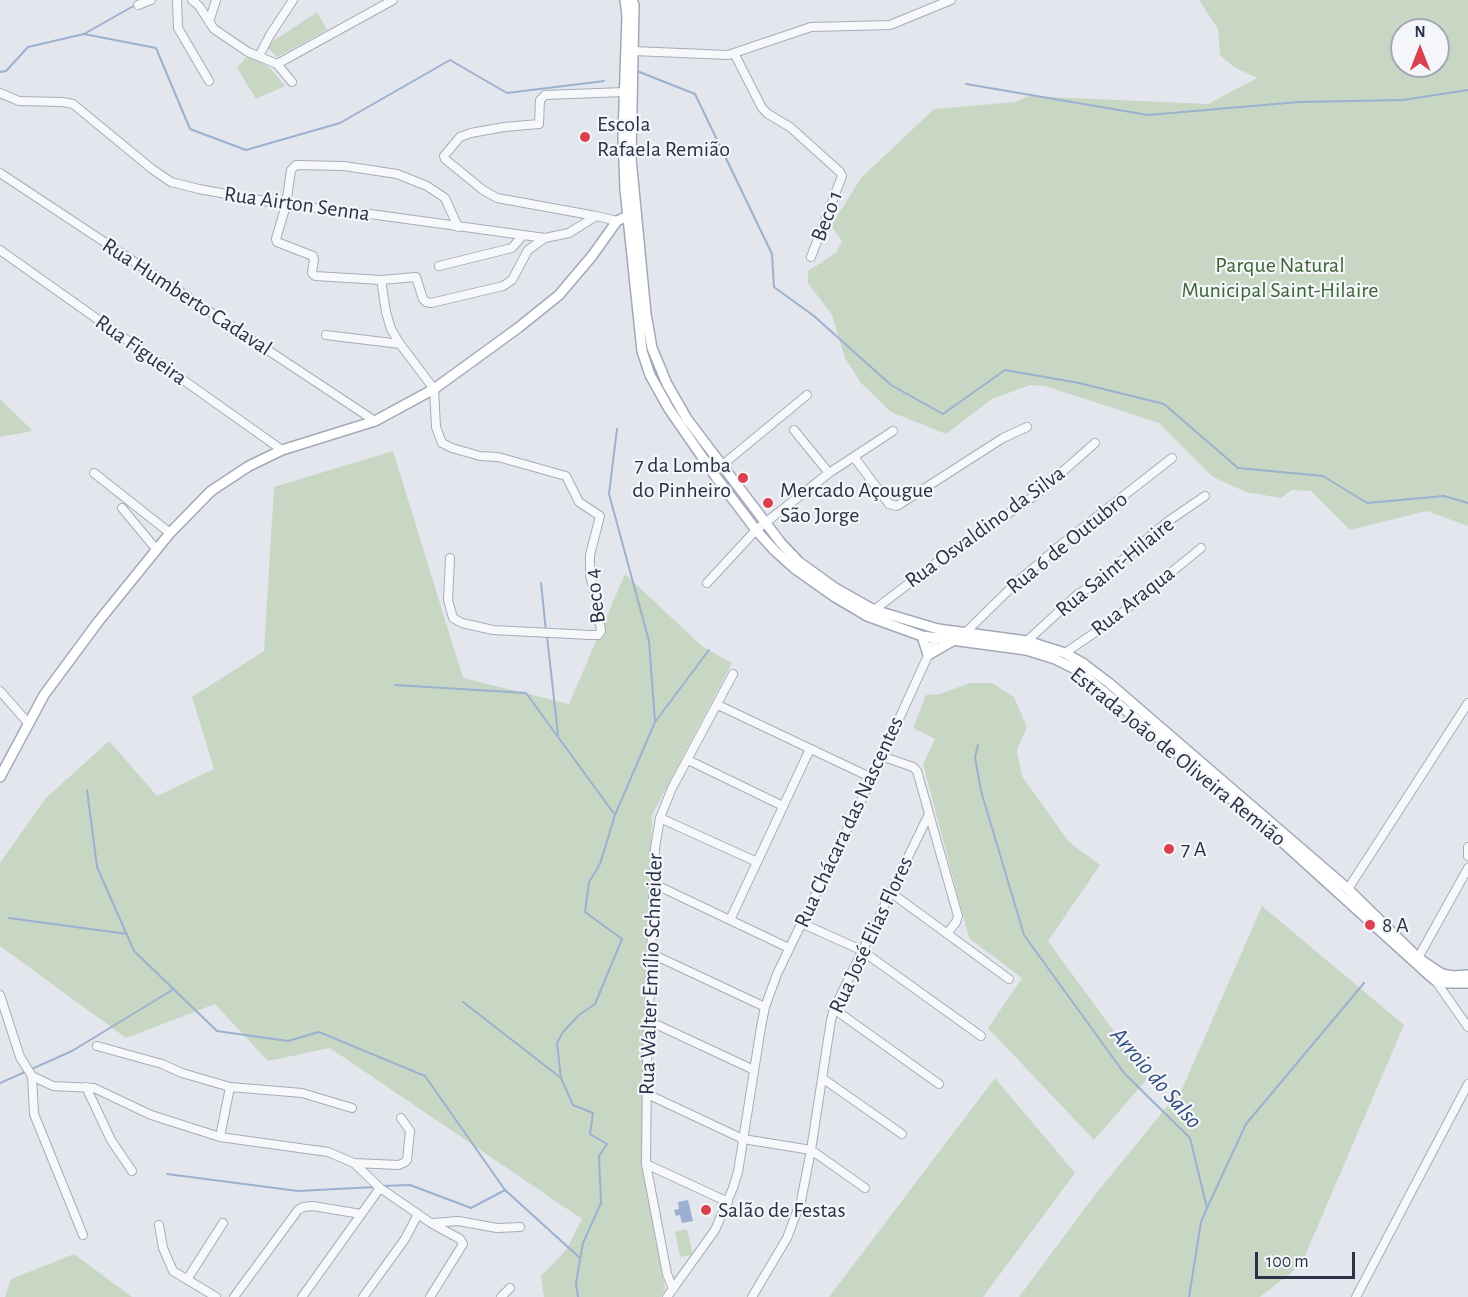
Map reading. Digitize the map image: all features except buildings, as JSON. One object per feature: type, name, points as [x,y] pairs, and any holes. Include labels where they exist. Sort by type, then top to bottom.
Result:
[{"type":"main road","name":"Estrada João de Oliveira Remião","points":[[625,0],[631,215],[652,348],[678,404],[721,466],[765,523],[799,562],[835,588],[874,609],[938,629],[1027,641],[1065,653],[1084,664],[1414,964],[1435,980]]},
{"type":"main road","name":"Estrada João de Oliveira Remião","points":[[632,0],[633,51],[624,92],[623,136],[642,351],[650,375],[669,409],[756,530],[794,568],[867,616],[922,636],[1026,650],[1055,659],[1106,686],[1348,889],[1418,958],[1442,974],[1468,975]]},
{"type":"main road","points":[[0,777],[44,695],[156,549],[211,491],[249,466],[282,450],[375,421],[434,389],[559,295],[617,221],[631,215]]},
{"type":"main road","points":[[874,609],[936,638],[1006,638]]},
{"type":"main road","points":[[922,636],[928,656],[954,640]]},
{"type":"main road","points":[[1435,980],[1447,983],[1468,983]]},
{"type":"street","points":[[138,5],[152,0]]},
{"type":"street","points":[[177,0],[178,28],[209,81]]},
{"type":"street","points":[[192,0],[199,6],[214,29],[248,52],[277,64],[292,82]]},
{"type":"street","points":[[209,22],[216,0]]},
{"type":"street","points":[[259,56],[293,0]]},
{"type":"street","points":[[277,64],[393,0]]},
{"type":"street","points":[[633,51],[688,54],[734,53],[811,27],[891,25],[951,0]]},
{"type":"street","name":"Beco 1","points":[[734,53],[762,108],[790,127],[842,176],[811,257]]},
{"type":"street","points":[[617,221],[497,198],[483,190],[444,156],[460,137],[471,133],[539,124],[540,100],[545,95],[624,92]]},
{"type":"street","name":"Rua Airton Senna","points":[[0,93],[19,101],[73,104],[171,182],[199,189],[286,205],[545,238],[568,233],[596,216]]},
{"type":"street","points":[[458,227],[445,198],[427,186],[397,174],[344,166],[296,165],[292,167],[286,205],[276,239],[278,242],[313,256],[313,275],[381,280],[416,277],[423,299],[431,303],[503,286],[512,280],[528,250],[545,238]]},
{"type":"street","name":"Rua Humberto Cadaval","points":[[0,174],[375,421]]},
{"type":"street","points":[[439,266],[512,248],[523,235]]},
{"type":"street","name":"Rua Figueira","points":[[0,250],[282,450]]},
{"type":"street","points":[[381,280],[386,312],[400,344],[434,389]]},
{"type":"street","points":[[326,335],[400,344]]},
{"type":"street","name":"Beco 4","points":[[434,389],[436,427],[442,443],[480,456],[498,457],[566,476],[579,502],[600,516],[590,555],[590,574],[601,631],[598,635],[590,635],[493,630],[462,623],[453,618],[448,600],[450,558]]},
{"type":"street","points":[[721,466],[807,395]]},
{"type":"street","points":[[854,457],[889,504],[897,506],[1004,438],[1027,427]]},
{"type":"street","points":[[794,430],[829,473]]},
{"type":"street","points":[[706,583],[756,530],[829,473],[893,431]]},
{"type":"street","name":"Rua Osvaldino da Silva","points":[[874,609],[941,559],[1037,494],[1095,443]]},
{"type":"street","name":"Rua 6 de Outubro","points":[[966,632],[1017,582],[1172,458]]},
{"type":"street","points":[[94,473],[170,532]]},
{"type":"street","name":"Rua Saint-Hilaire","points":[[1027,641],[1078,594],[1093,585],[1167,522],[1205,496]]},
{"type":"street","points":[[122,508],[156,549]]},
{"type":"street","name":"Rua Araqua","points":[[1065,653],[1113,620],[1201,548]]},
{"type":"street","name":"Rua Chácara das Nascentes","points":[[667,1297],[715,1230],[728,1202],[738,1172],[765,1006],[789,948],[872,778],[936,638]]},
{"type":"street","name":"Rua Walter Emílio Schneider","points":[[673,1289],[667,1274],[646,1164],[655,848],[660,818],[672,788],[733,674]]},
{"type":"street","points":[[0,691],[29,724]]},
{"type":"street","points":[[1348,889],[1468,703]]},
{"type":"street","points":[[718,705],[872,778]]},
{"type":"street","points":[[730,920],[810,749]]},
{"type":"street","points":[[881,756],[916,768],[958,915],[947,934]]},
{"type":"street","points":[[688,760],[783,806]]},
{"type":"street","name":"Rua José Elias Flores","points":[[752,1297],[777,1256],[801,1201],[834,1009],[929,814]]},
{"type":"street","points":[[660,818],[757,862]]},
{"type":"street","points":[[1468,847],[1468,856]]},
{"type":"street","points":[[1418,958],[1468,868]]},
{"type":"street","points":[[654,884],[789,948]]},
{"type":"street","points":[[890,892],[1009,979]]},
{"type":"street","points":[[801,923],[861,950],[981,1036]]},
{"type":"street","points":[[652,954],[765,1006]]},
{"type":"street","points":[[1435,980],[1468,1027]]},
{"type":"street","points":[[0,995],[20,1057],[32,1076],[34,1114],[83,1235]]},
{"type":"street","points":[[834,1009],[939,1084]]},
{"type":"street","points":[[649,1022],[754,1070]]},
{"type":"street","points":[[97,1046],[162,1064],[182,1073],[230,1088],[302,1093],[352,1108]]},
{"type":"street","points":[[32,1076],[58,1088],[94,1088],[151,1115],[220,1137],[328,1152],[354,1163],[399,1165],[405,1162],[411,1137],[410,1131],[401,1118]]},
{"type":"street","points":[[822,1078],[902,1134]]},
{"type":"street","points":[[1356,1297],[1468,1084]]},
{"type":"street","points":[[86,1087],[111,1140],[132,1171]]},
{"type":"street","points":[[220,1137],[230,1088]]},
{"type":"street","points":[[647,1094],[743,1139],[811,1150],[865,1188]]},
{"type":"street","points":[[354,1163],[380,1188],[431,1223],[460,1239],[463,1244],[430,1297]]},
{"type":"street","points":[[646,1164],[728,1202]]},
{"type":"street","points":[[302,1297],[380,1188]]},
{"type":"street","points":[[234,1297],[298,1210],[313,1206],[362,1214]]},
{"type":"street","points":[[363,1297],[405,1239],[418,1214]]},
{"type":"street","points":[[431,1223],[458,1221],[497,1228],[520,1227]]},
{"type":"street","points":[[188,1278],[224,1223]]},
{"type":"street","points":[[159,1225],[163,1248],[173,1270],[216,1297]]},
{"type":"street","points":[[501,1297],[510,1288]]},
{"type":"green space","name":"Parque Natural Municipal Saint-Hilaire","points":[[1199,0],[1468,0],[1468,526],[1427,511],[1350,530],[1311,491],[1292,490],[1281,498],[1246,492],[1213,477],[1159,423],[1045,386],[1030,385],[992,399],[946,434],[891,412],[861,383],[845,358],[832,315],[808,283],[808,271],[836,253],[842,241],[831,226],[861,178],[934,109],[1015,102],[1028,96],[1208,104],[1257,78],[1234,67],[1220,55],[1218,29]]},
{"type":"green space","points":[[317,12],[327,30],[277,57],[266,46]]},
{"type":"green space","points":[[248,55],[270,68],[285,86],[256,99],[237,68]]},
{"type":"green space","points":[[0,399],[33,431],[0,437]]},
{"type":"green space","points":[[393,451],[463,678],[569,704],[625,574],[703,647],[732,663],[652,815],[642,1166],[665,1289],[661,1297],[544,1297],[541,1276],[566,1250],[582,1219],[330,1048],[268,1061],[215,1004],[126,1038],[0,946],[0,863],[46,798],[109,741],[157,796],[214,769],[192,697],[264,651],[274,487]]},
{"type":"green space","points":[[970,683],[992,683],[1014,697],[1027,727],[1017,750],[1022,776],[1069,842],[1100,865],[1048,941],[1148,1078],[1094,1140],[988,1028],[1022,978],[969,938],[923,764],[935,739],[913,728],[926,695],[940,694]]},
{"type":"green space","points":[[1262,906],[1404,1025],[1301,1265],[1260,1297],[1019,1297],[1094,1196],[1183,1087]]},
{"type":"green space","points":[[995,1078],[1075,1173],[983,1297],[829,1297]]},
{"type":"green space","points":[[687,1229],[693,1255],[680,1257],[675,1232]]},
{"type":"green space","points":[[74,1254],[132,1297],[5,1297],[11,1279]]},
{"type":"water","points":[[688,1200],[693,1221],[682,1223],[680,1215],[676,1216],[674,1210],[679,1209],[678,1202]]},
{"type":"waterway","points":[[0,72],[6,71],[28,47],[84,34],[137,4]]},
{"type":"waterway","points":[[84,34],[156,48],[190,129],[246,150],[340,123],[450,60],[507,93],[604,81]]},
{"type":"waterway","points":[[637,71],[695,94],[772,254],[774,287],[814,316],[891,385],[943,414],[1005,370],[1079,383],[1164,404],[1238,468],[1323,476],[1367,503],[1444,496],[1468,503]]},
{"type":"waterway","points":[[966,84],[1148,115],[1299,102],[1403,100],[1468,90]]},
{"type":"waterway","points":[[617,429],[609,494],[649,641],[655,722]]},
{"type":"waterway","points":[[541,583],[546,631]]},
{"type":"waterway","points":[[547,636],[558,735]]},
{"type":"waterway","points":[[578,1297],[576,1283],[583,1243],[601,1203],[599,1156],[607,1144],[590,1134],[593,1113],[573,1105],[561,1078],[557,1043],[563,1032],[579,1015],[595,1004],[622,939],[585,912],[589,882],[600,864],[615,815],[655,722],[709,650]]},
{"type":"waterway","points":[[395,685],[526,693],[615,815]]},
{"type":"waterway","name":"Arroio do Salso","points":[[978,745],[975,757],[981,791],[1024,935],[1124,1073],[1190,1138],[1207,1208],[1201,1222],[1189,1297]]},
{"type":"waterway","points":[[87,790],[97,867],[134,951],[217,1031],[288,1041],[319,1032],[425,1076],[505,1190],[580,1258]]},
{"type":"waterway","points":[[9,918],[127,934]]},
{"type":"waterway","points":[[1207,1208],[1246,1124],[1364,983]]},
{"type":"waterway","points":[[0,1083],[72,1051],[174,989]]},
{"type":"waterway","points":[[463,1002],[561,1078]]},
{"type":"waterway","points":[[167,1174],[298,1191],[376,1187]]},
{"type":"waterway","points":[[382,1186],[410,1185],[471,1208],[505,1190]]},
{"type":"place","name":"Escola Rafaela Remião","points":[[585,137]]},
{"type":"place","name":"7 da Lomba do Pinheiro","points":[[743,478]]},
{"type":"place","name":"Mercado Açougue São Jorge","points":[[768,503]]},
{"type":"place","name":"7 A","points":[[1169,849]]},
{"type":"place","name":"8 A","points":[[1370,925]]},
{"type":"place","name":"Salão de Festas","points":[[706,1210]]}]
